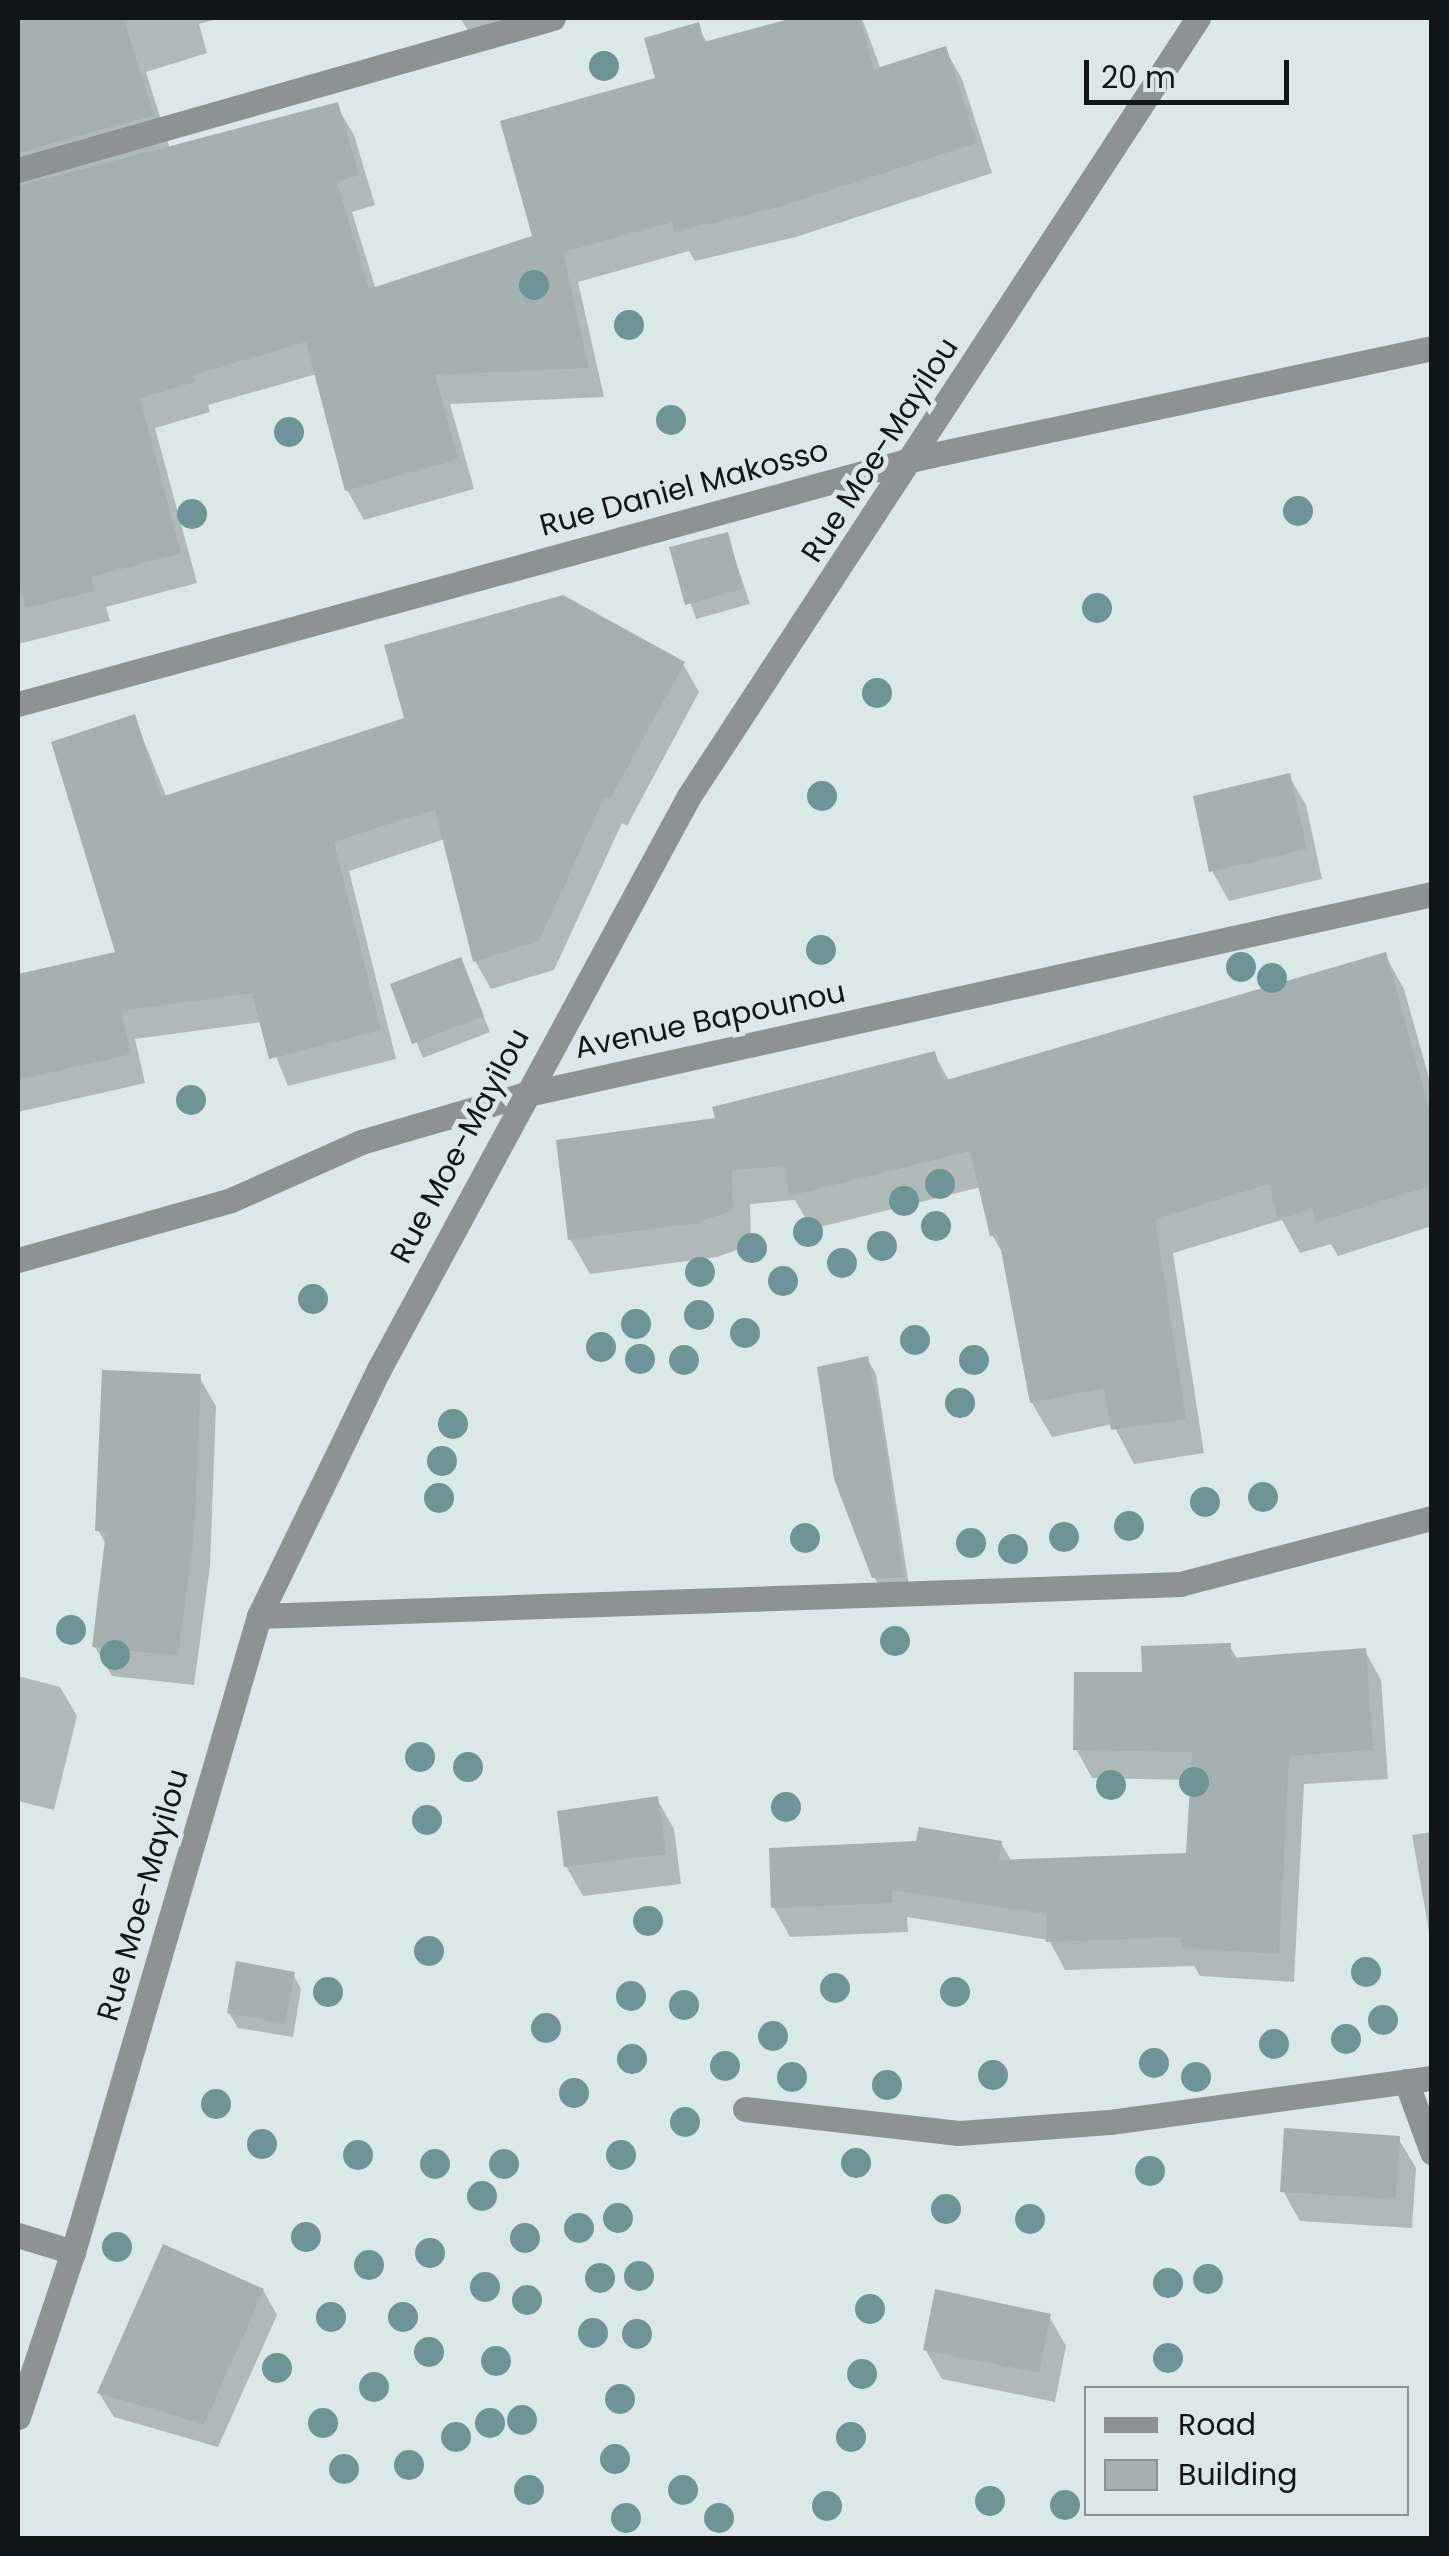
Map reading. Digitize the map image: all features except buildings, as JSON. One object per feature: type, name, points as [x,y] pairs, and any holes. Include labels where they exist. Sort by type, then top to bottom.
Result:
[{"type":"street","points":[[18,170],[553,18]]},
{"type":"street","name":"Rue Moe-Mayilou","points":[[18,2417],[72,2252],[260,1616],[522,1094],[689,796],[914,459],[1198,18]]},
{"type":"street","name":"Rue Daniel Makosso","points":[[18,704],[914,459],[1432,348]]},
{"type":"street","name":"Avenue Bapounou","points":[[18,1260],[231,1200],[361,1142],[522,1094],[1432,894]]},
{"type":"street","points":[[260,1616],[1180,1584],[1432,1518]]},
{"type":"street","points":[[745,2109],[959,2132],[1110,2122],[1419,2080],[1432,2152]]},
{"type":"street","points":[[18,2234],[72,2252]]}]
